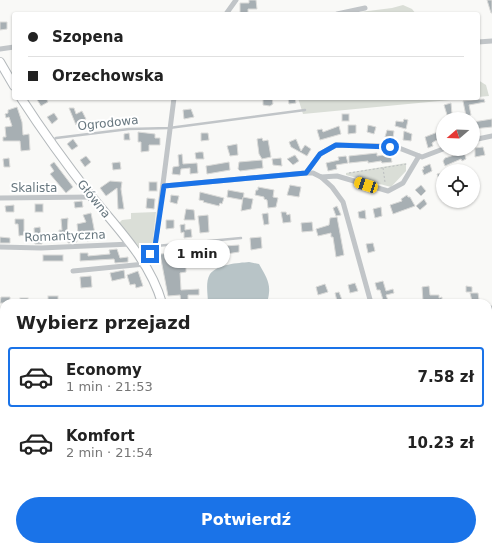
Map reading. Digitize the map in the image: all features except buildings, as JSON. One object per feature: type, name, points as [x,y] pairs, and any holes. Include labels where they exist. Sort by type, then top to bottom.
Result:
[{"type":"main road","points":[[0,62],[12,83]]},
{"type":"main road","name":"Główna","points":[[22,100],[50,142],[92,197],[131,244],[145,264],[160,299]]},
{"type":"street","points":[[227,12],[236,0]]},
{"type":"street","points":[[346,12],[365,8]]},
{"type":"street","points":[[480,42],[492,41]]},
{"type":"street","points":[[0,49],[12,47]]},
{"type":"street","points":[[73,271],[145,264],[155,246],[164,186],[169,128],[174,100]]},
{"type":"street","points":[[480,139],[492,136]]},
{"type":"street","points":[[306,173],[320,154],[336,145],[399,148],[419,156],[436,151]]},
{"type":"street","points":[[321,177],[337,176],[388,191],[404,183],[419,156]]},
{"type":"street","points":[[164,186],[306,173],[313,173],[321,177],[332,187],[343,202],[370,299]]},
{"type":"street","name":"Skalista","points":[[0,198],[92,197]]},
{"type":"street","name":"Romantyczna","points":[[0,247],[41,248],[131,244]]},
{"type":"lane","name":"Ogrodowa","points":[[50,142],[56,138],[129,129],[169,128],[304,110]]},
{"type":"lane","points":[[155,246],[241,238]]},
{"type":"path","points":[[337,176],[413,163],[415,164]]},
{"type":"path","points":[[382,168],[385,182]]},
{"type":"shaded area","points":[[403,5],[412,9],[414,12],[360,12]]},
{"type":"shaded area","points":[[480,81],[486,85],[489,96],[480,97]]},
{"type":"shaded area","points":[[299,100],[450,100],[303,114]]},
{"type":"shaded area","points":[[406,163],[406,171],[391,187],[346,175],[346,173]]},
{"type":"shaded area","points":[[156,212],[152,249],[149,253],[145,254],[119,223],[122,220],[131,219],[131,213]]},
{"type":"shaded area","points":[[249,262],[259,264],[267,279],[269,287],[268,299],[208,299],[207,285],[210,274],[218,268]]},
{"type":"route","points":[[150,254],[155,246],[164,186],[306,173],[320,154],[332,146],[343,144],[390,147]]}]
